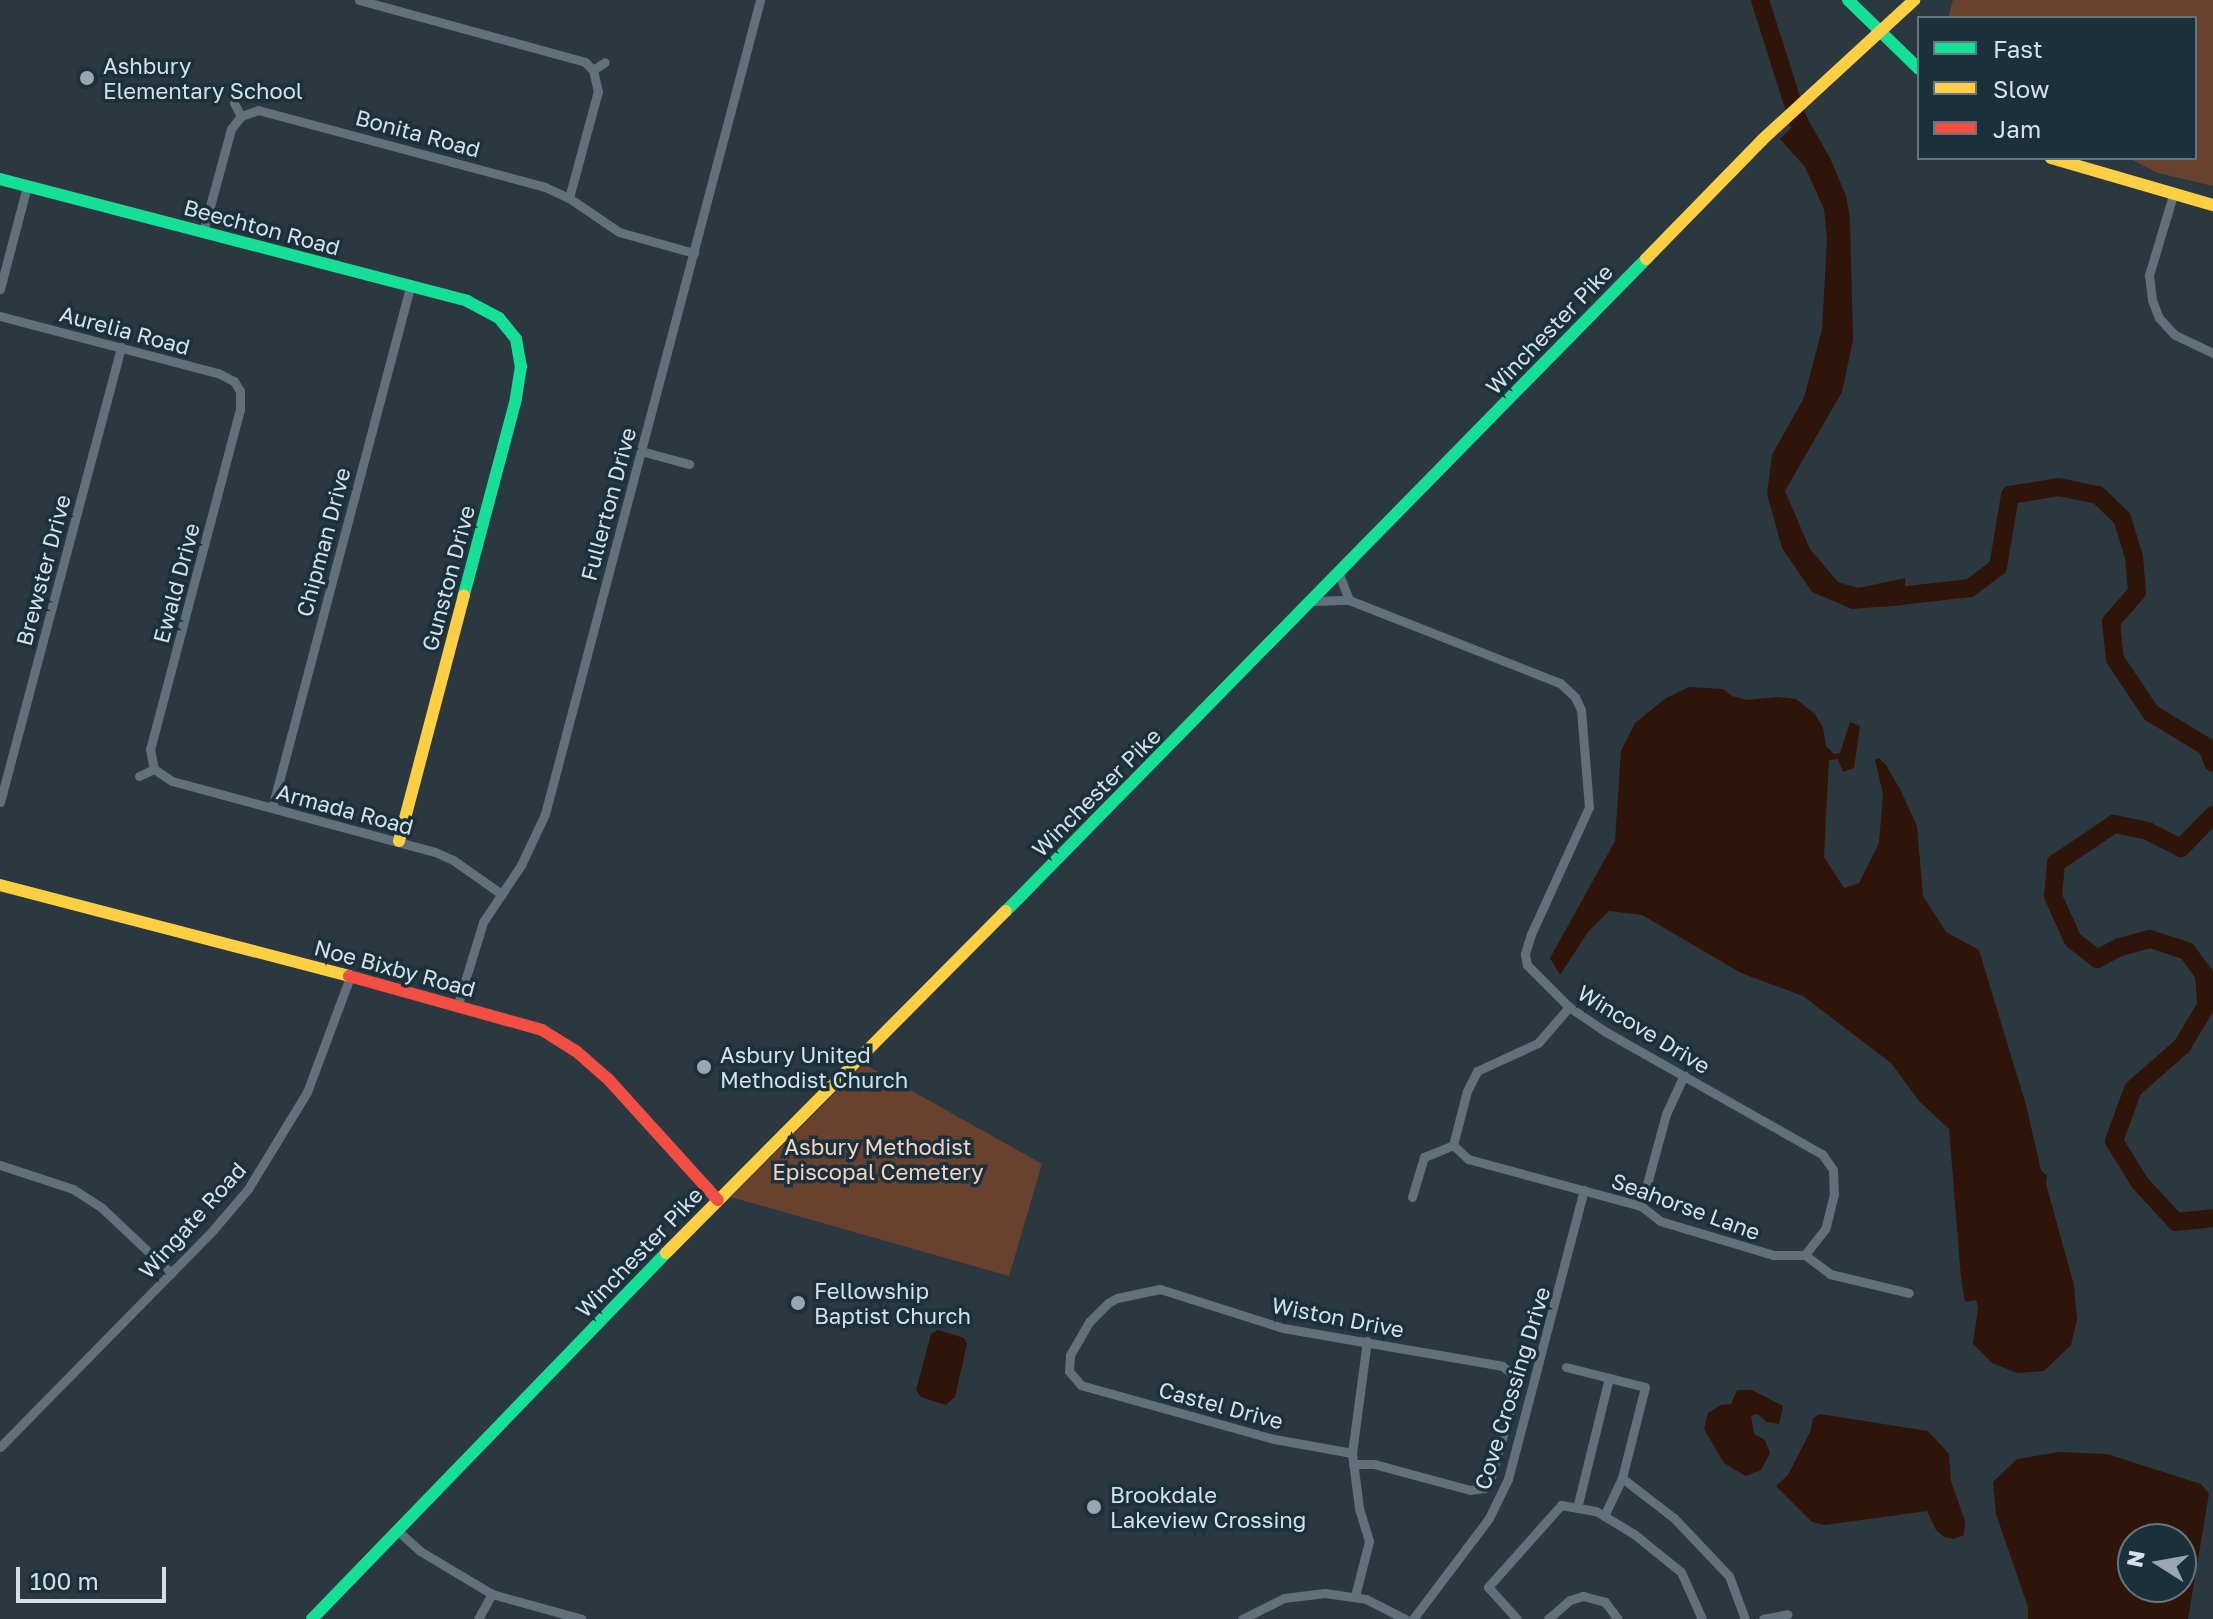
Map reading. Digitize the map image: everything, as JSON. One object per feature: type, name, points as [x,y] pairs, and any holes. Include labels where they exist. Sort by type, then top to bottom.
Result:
[{"type":"main road","points":[[1848,0],[1917,67]]},
{"type":"main road","name":"Winchester Pike","points":[[312,1619],[718,1200],[1313,601],[1762,140],[1914,0]]},
{"type":"main road","points":[[2058,160],[2213,205]]},
{"type":"main road","name":"Beechton Road","points":[[0,179],[478,305],[508,327]]},
{"type":"main road","name":"Gunston Drive","points":[[399,841],[521,380],[520,352],[508,327]]},
{"type":"main road","name":"Noe Bixby Road","points":[[0,885],[458,1004],[542,1030],[576,1051],[609,1080],[718,1200]]},
{"type":"street","points":[[359,0],[575,57],[593,70],[598,91],[569,198]]},
{"type":"street","name":"Fullerton Drive","points":[[458,1004],[483,922],[532,846],[545,814],[760,0]]},
{"type":"street","points":[[593,70],[605,62]]},
{"type":"street","points":[[203,232],[226,140],[241,116],[234,103]]},
{"type":"street","name":"Bonita Road","points":[[241,116],[258,110],[521,179],[569,198],[603,224],[629,236],[694,253]]},
{"type":"street","points":[[0,289],[27,186]]},
{"type":"street","points":[[2173,195],[2149,275],[2152,300],[2159,318],[2175,335],[2213,353]]},
{"type":"street","name":"Chipman Drive","points":[[272,808],[410,287]]},
{"type":"street","name":"Aurelia Road","points":[[0,316],[218,373],[242,383]]},
{"type":"street","name":"Brewster Drive","points":[[0,802],[121,347]]},
{"type":"street","name":"Ewald Drive","points":[[154,769],[150,749],[240,409],[242,383]]},
{"type":"street","points":[[641,451],[689,464]]},
{"type":"street","points":[[1339,574],[1349,600]]},
{"type":"street","name":"Wincove Drive","points":[[1313,601],[1349,600],[1560,683],[1578,703],[1589,807],[1525,954],[1527,965],[1569,1007],[1816,1149],[1827,1159],[1835,1178],[1832,1202],[1825,1229],[1805,1255]]},
{"type":"street","points":[[139,776],[154,769]]},
{"type":"street","name":"Armada Road","points":[[154,769],[172,781],[399,841],[453,860],[500,893]]},
{"type":"street","name":"Wingate Road","points":[[0,1447],[171,1273],[241,1196],[277,1145],[323,1057],[350,977]]},
{"type":"street","points":[[1412,1197],[1424,1157],[1453,1145],[1467,1091],[1477,1071],[1538,1043],[1569,1007]]},
{"type":"street","points":[[1641,1206],[1666,1114],[1684,1075]]},
{"type":"street","name":"Seahorse Lane","points":[[1453,1145],[1468,1159],[1641,1206],[1660,1221],[1758,1252],[1805,1255],[1830,1274],[1909,1293]]},
{"type":"street","points":[[0,1165],[73,1189],[102,1208],[171,1273]]},
{"type":"street","name":"Cove Crossing Drive","points":[[1413,1619],[1489,1518],[1508,1479],[1584,1190]]},
{"type":"street","name":"Wiston Drive","points":[[1081,1385],[1072,1377],[1069,1363],[1074,1345],[1090,1321],[1117,1298],[1151,1290],[1173,1291],[1283,1328],[1506,1368],[1516,1381],[1491,1477],[1479,1490],[1374,1464],[1353,1464]]},
{"type":"street","points":[[1355,1596],[1369,1541],[1359,1508],[1352,1453],[1367,1341]]},
{"type":"street","points":[[1566,1367],[1645,1387],[1622,1478],[1604,1516]]},
{"type":"street","points":[[1577,1508],[1609,1378]]},
{"type":"street","name":"Castel Drive","points":[[1081,1385],[1274,1439],[1352,1453]]},
{"type":"street","points":[[1622,1478],[1674,1518],[1729,1576],[1745,1619]]},
{"type":"street","points":[[1517,1619],[1488,1587],[1561,1505],[1604,1516],[1634,1534],[1681,1572],[1702,1619]]},
{"type":"street","points":[[398,1531],[420,1551],[492,1594],[582,1619]]},
{"type":"street","points":[[478,1619],[492,1594]]},
{"type":"street","points":[[1244,1617],[1276,1600],[1300,1594],[1355,1596],[1405,1619]]},
{"type":"street","points":[[1548,1619],[1570,1600],[1583,1596],[1605,1602],[1618,1619]]},
{"type":"street","points":[[1763,1619],[1788,1614]]},
{"type":"green space","points":[[1953,0],[2213,0],[2213,186],[2158,173],[2133,160],[2197,160],[2197,16],[1949,16]]},
{"type":"green space","name":"Asbury Methodist Episcopal Cemetery","points":[[864,1064],[1042,1164],[1009,1276],[731,1197]]},
{"type":"shaded area","points":[[1805,114],[1831,160],[1846,196],[1850,219],[1853,340],[1842,392],[1785,491],[1810,549],[1838,582],[1858,588],[1905,578],[1905,605],[1852,609],[1812,592],[1782,548],[1767,494],[1772,455],[1804,398],[1822,329],[1827,240],[1824,209],[1805,167],[1780,139]]},
{"type":"shaded area","points":[[1689,687],[1723,689],[1732,696],[1746,700],[1796,699],[1815,714],[1823,728],[1826,746],[1834,754],[1840,753],[1850,722],[1860,726],[1854,768],[1843,772],[1838,759],[1829,760],[1824,857],[1844,888],[1859,883],[1879,843],[1883,794],[1875,760],[1879,758],[1886,765],[1900,789],[1917,826],[1923,896],[1946,932],[1979,950],[2026,1105],[2041,1170],[2047,1176],[2046,1184],[2074,1285],[2077,1320],[2071,1345],[2044,1371],[2017,1373],[1992,1363],[1973,1344],[1978,1307],[1976,1300],[1965,1302],[1961,1278],[1949,1129],[1919,1101],[1891,1063],[1803,996],[1741,973],[1642,915],[1609,911],[1588,932],[1560,975],[1550,958],[1615,841],[1621,751],[1635,723],[1666,698]]},
{"type":"shaded area","points":[[938,1330],[964,1338],[967,1344],[955,1397],[946,1405],[921,1397],[916,1390],[931,1334]]},
{"type":"shaded area","points":[[1737,1390],[1752,1390],[1783,1406],[1779,1424],[1767,1422],[1757,1414],[1751,1416],[1754,1434],[1765,1440],[1770,1453],[1761,1470],[1746,1476],[1724,1463],[1704,1429],[1708,1413],[1721,1405],[1731,1404]]},
{"type":"shaded area","points":[[1820,1414],[1928,1431],[1949,1454],[1951,1481],[1965,1521],[1964,1535],[1954,1539],[1944,1537],[1936,1530],[1927,1511],[1825,1525],[1812,1522],[1776,1486],[1788,1475],[1811,1430],[1813,1418]]},
{"type":"shaded area","points":[[2059,1452],[2107,1454],[2201,1484],[2209,1494],[2197,1565],[2197,1523],[2117,1523],[2117,1603],[2191,1603],[2188,1619],[2028,1619],[2028,1607],[1996,1514],[1993,1482],[2017,1459]]},
{"type":"waterway","points":[[1760,0],[1805,142]]},
{"type":"waterway","points":[[1881,598],[1970,588],[1998,567],[2010,495],[2059,487],[2098,495],[2122,518],[2134,557],[2137,592],[2111,622],[2115,659],[2151,713],[2207,747],[2213,763]]},
{"type":"waterway","points":[[2213,815],[2181,848],[2148,831],[2114,824],[2056,863],[2053,896],[2073,940],[2097,959],[2120,947],[2150,939],[2187,951],[2204,974],[2206,1006],[2182,1046],[2133,1089],[2114,1141],[2140,1183],[2176,1222],[2213,1218]]},
{"type":"traffic: fast","points":[[1848,0],[1917,67]]},
{"type":"traffic: fast","points":[[0,179],[467,301],[499,318],[516,339],[521,366],[516,399],[464,595]]},
{"type":"traffic: fast","points":[[1006,911],[1646,259]]},
{"type":"traffic: fast","points":[[312,1619],[666,1253]]},
{"type":"traffic: slow","points":[[1646,259],[1762,140],[1914,0]]},
{"type":"traffic: slow","points":[[2058,160],[2213,205]]},
{"type":"traffic: slow","points":[[399,841],[464,595]]},
{"type":"traffic: slow","points":[[0,885],[349,976]]},
{"type":"traffic: slow","points":[[666,1253],[1006,911]]},
{"type":"traffic: jam","points":[[349,976],[542,1030],[576,1051],[609,1080],[718,1200]]},
{"type":"place","name":"Ashbury Elementary School","points":[[87,78]]},
{"type":"place","name":"Asbury United Methodist Church","points":[[704,1067]]},
{"type":"place","name":"Fellowship Baptist Church","points":[[798,1303]]},
{"type":"place","name":"Brookdale Lakeview Crossing","points":[[1094,1507]]}]
